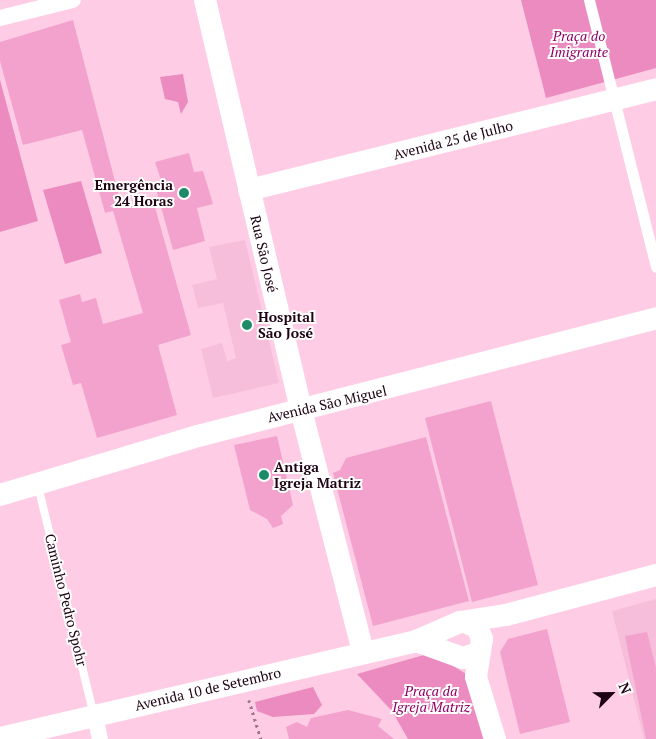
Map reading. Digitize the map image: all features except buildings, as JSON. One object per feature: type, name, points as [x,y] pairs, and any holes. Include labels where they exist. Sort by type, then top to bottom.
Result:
[{"type":"main road","name":"Rua São José","points":[[205,0],[301,410],[363,652]]},
{"type":"main road","name":"Avenida 25 de Julho","points":[[249,190],[656,89]]},
{"type":"main road","name":"Avenida São Miguel","points":[[0,495],[301,410],[656,318]]},
{"type":"main road","name":"Avenida 10 de Setembro","points":[[0,738],[416,641],[460,623],[506,615],[656,575]]},
{"type":"main road","name":"Avenida 10 de Setembro","points":[[469,653],[492,624],[506,615]]},
{"type":"main road","points":[[469,653],[447,642],[460,623],[477,628],[469,653],[495,739]]},
{"type":"main road","points":[[416,641],[469,653]]},
{"type":"street","points":[[0,18],[73,0]]},
{"type":"street","points":[[588,0],[656,267]]},
{"type":"street","points":[[95,716],[100,739]]},
{"type":"lane","name":"Caminho Pedro Spohr","points":[[38,484],[95,716]]},
{"type":"path","points":[[246,680],[249,706],[261,739]]},
{"type":"shaded area","name":"Hospital São José","points":[[245,240],[279,383],[213,398],[201,349],[222,343],[227,361],[236,358],[223,303],[198,308],[192,285],[217,279],[209,247]]},
{"type":"shaded area","points":[[656,599],[656,739],[644,739],[612,611]]},
{"type":"green space","name":"Praça do Imigrante","points":[[521,0],[656,0],[656,68],[546,98]]},
{"type":"green space","points":[[183,74],[188,102],[181,114],[178,102],[165,99],[160,77]]},
{"type":"green space","points":[[0,80],[38,221],[0,232]]},
{"type":"green space","points":[[81,181],[102,253],[65,264],[43,190]]},
{"type":"green space","name":"Praça da Igreja Matriz","points":[[431,653],[468,675],[490,739],[408,739],[392,711],[357,674]]},
{"type":"green space","points":[[313,687],[322,705],[314,714],[273,717],[257,711],[255,702]]},
{"type":"place","name":"Emergência 24 Horas","points":[[184,193]]},
{"type":"place","name":"Hospital São José","points":[[247,325]]},
{"type":"place","name":"Antiga Igreja Matriz","points":[[264,475]]}]
